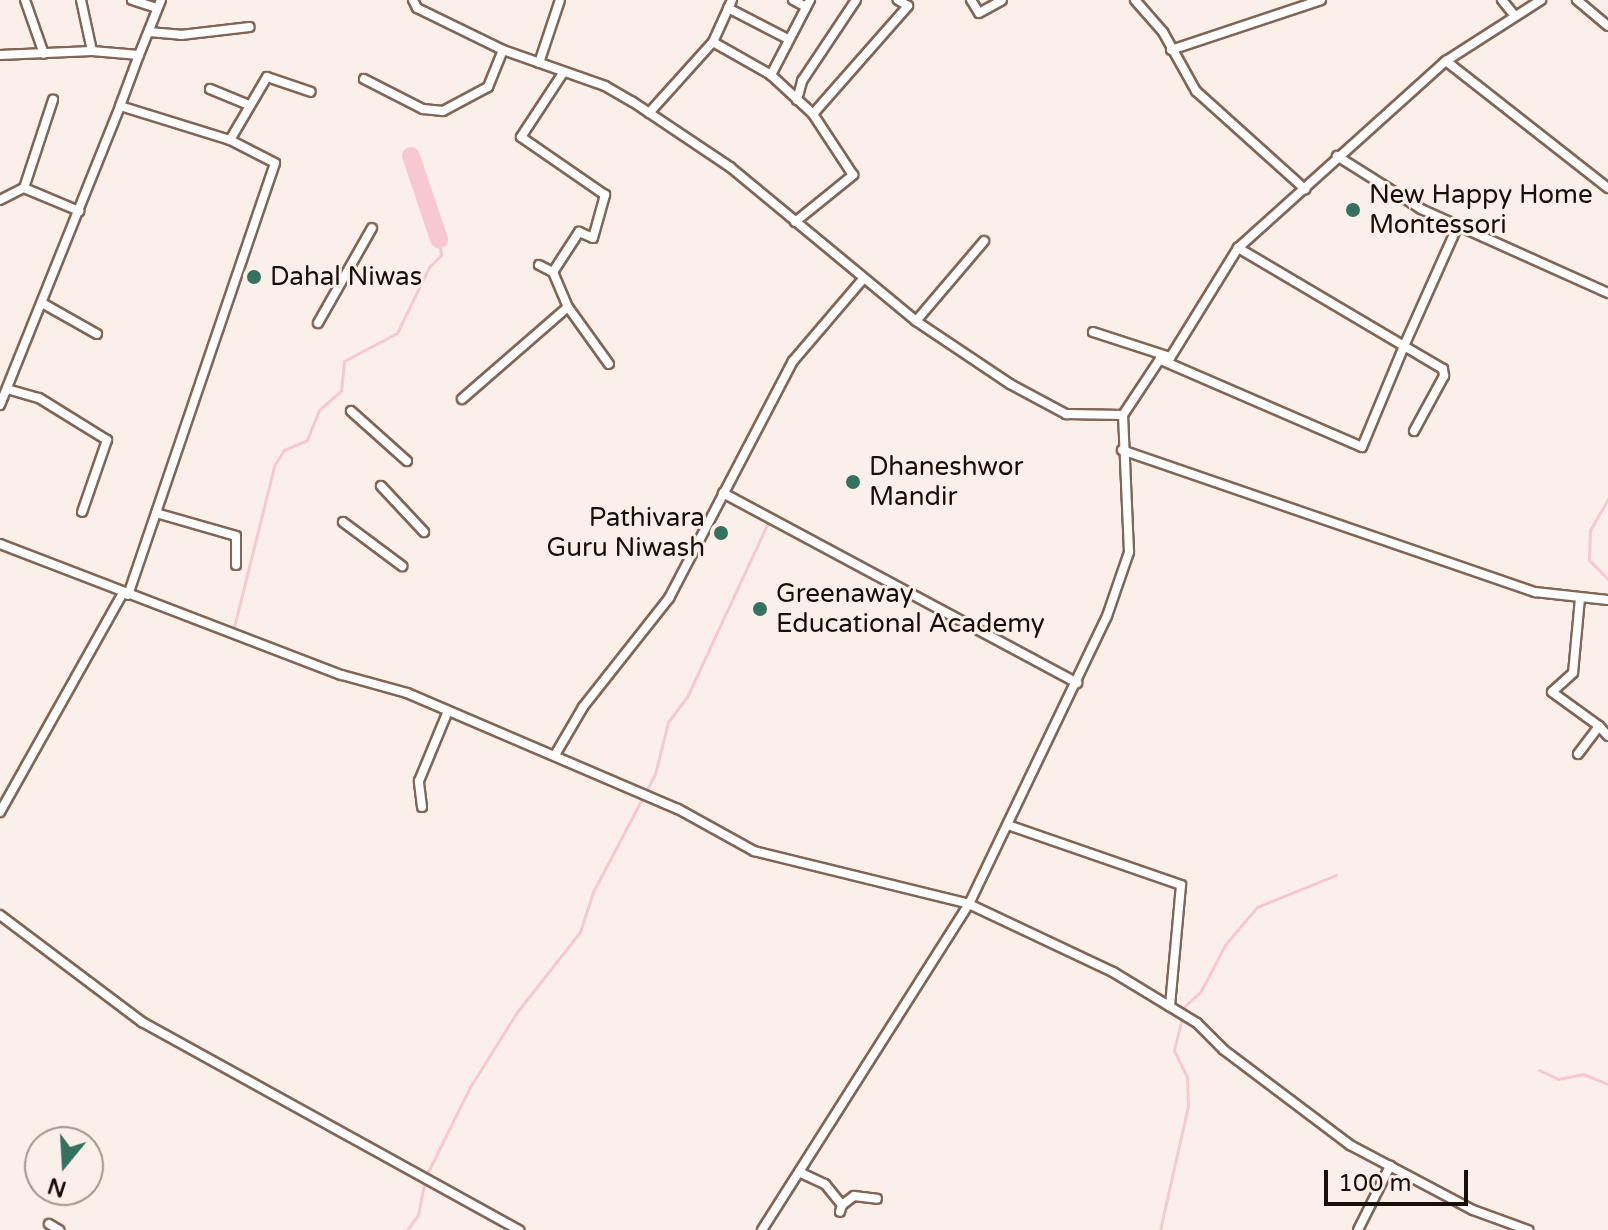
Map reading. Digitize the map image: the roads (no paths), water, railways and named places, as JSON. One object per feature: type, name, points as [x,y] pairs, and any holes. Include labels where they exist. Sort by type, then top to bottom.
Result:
[{"type":"street","points":[[25,0],[44,54]]},
{"type":"street","points":[[81,0],[92,51]]},
{"type":"street","points":[[0,405],[159,4],[132,0]]},
{"type":"street","points":[[413,0],[417,8],[503,50],[605,86],[649,113],[742,175],[863,279],[971,360],[1066,414],[1123,415]]},
{"type":"street","points":[[539,63],[560,0]]},
{"type":"street","points":[[771,75],[808,4],[793,0]]},
{"type":"street","points":[[797,100],[802,81],[856,0]]},
{"type":"street","points":[[813,114],[908,6],[898,0]]},
{"type":"street","points":[[971,0],[979,13],[1002,0]]},
{"type":"street","points":[[1135,0],[1196,91],[1305,189]]},
{"type":"street","points":[[1171,50],[1321,0]]},
{"type":"street","points":[[1502,0],[1514,15]]},
{"type":"street","points":[[1170,358],[1238,248],[1446,61],[1541,0]]},
{"type":"street","points":[[1577,0],[1608,26]]},
{"type":"street","points":[[649,113],[713,42],[730,4],[788,39]]},
{"type":"street","points":[[149,32],[181,35],[250,27]]},
{"type":"street","points":[[713,42],[771,75],[813,114],[853,175],[795,222]]},
{"type":"street","points":[[364,79],[423,109],[443,111],[488,87],[503,50]]},
{"type":"street","points":[[0,55],[92,51],[139,55]]},
{"type":"street","points":[[1446,61],[1608,188]]},
{"type":"street","points":[[553,272],[579,232],[593,238],[605,195],[521,137],[563,73]]},
{"type":"street","points":[[230,140],[267,77],[311,92]]},
{"type":"street","points":[[210,89],[249,105]]},
{"type":"street","points":[[24,188],[53,100]]},
{"type":"street","points":[[0,812],[126,594],[275,163],[230,140],[120,106]]},
{"type":"street","points":[[1337,156],[1421,209],[1608,293]]},
{"type":"street","points":[[0,200],[5,189],[24,188],[79,211]]},
{"type":"street","points":[[1160,359],[1360,448],[1458,225]]},
{"type":"street","points":[[318,323],[372,228]]},
{"type":"street","points":[[916,321],[984,241]]},
{"type":"street","points":[[1238,248],[1443,369],[1444,376],[1414,431]]},
{"type":"street","points":[[539,265],[553,272],[568,307],[609,364]]},
{"type":"street","points":[[555,755],[583,707],[669,598],[793,361],[863,279]]},
{"type":"street","points":[[42,303],[97,334]]},
{"type":"street","points":[[462,399],[568,307]]},
{"type":"street","points":[[1093,332],[1170,358]]},
{"type":"street","points":[[1160,359],[1170,358]]},
{"type":"street","points":[[762,1230],[969,904],[1077,683],[1129,552],[1122,450],[1123,415],[1160,359]]},
{"type":"street","points":[[7,389],[39,398],[107,440],[82,512]]},
{"type":"street","points":[[351,411],[407,461]]},
{"type":"street","points":[[1122,450],[1535,592],[1608,600]]},
{"type":"street","points":[[381,486],[424,532]]},
{"type":"street","points":[[723,493],[1077,683]]},
{"type":"street","points":[[156,513],[236,536],[236,565]]},
{"type":"street","points":[[343,522],[402,566]]},
{"type":"street","points":[[0,544],[126,594],[448,711],[678,809],[754,851],[969,904],[1113,972],[1170,1007],[1350,1145],[1473,1210],[1528,1230]]},
{"type":"street","points":[[1580,598],[1573,673],[1552,692],[1608,736]]},
{"type":"street","points":[[422,807],[419,781],[448,711]]},
{"type":"street","points":[[1578,754],[1599,726]]},
{"type":"street","points":[[1008,825],[1181,885],[1170,1007]]},
{"type":"street","points":[[0,915],[142,1022],[519,1230]]},
{"type":"street","points":[[1358,1230],[1390,1166]]},
{"type":"street","points":[[799,1172],[825,1184],[841,1209],[854,1196],[877,1199]]},
{"type":"street","points":[[49,1224],[59,1230]]},
{"type":"waterway","points":[[411,156],[439,239]]},
{"type":"waterway","points":[[234,627],[274,466],[284,450],[307,440],[319,410],[341,391],[344,361],[397,333],[429,267],[441,255],[439,239]]},
{"type":"waterway","points":[[1608,499],[1590,530],[1589,560],[1608,579]]},
{"type":"waterway","points":[[407,1230],[418,1215],[425,1178],[470,1087],[517,1012],[580,932],[593,892],[655,774],[668,722],[687,697],[769,520]]},
{"type":"waterway","points":[[1160,1230],[1188,1106],[1187,1077],[1174,1050],[1185,1006],[1201,991],[1225,945],[1257,907],[1336,875]]},
{"type":"waterway","points":[[1539,1070],[1558,1079],[1583,1074],[1608,1084]]},
{"type":"place","name":"New Happy Home Montessori","points":[[1353,210]]},
{"type":"place","name":"Dahal Niwas","points":[[254,277]]},
{"type":"place","name":"Dhaneshwor Mandir","points":[[853,482]]},
{"type":"place","name":"Pathivara Guru Niwash","points":[[721,533]]},
{"type":"place","name":"Greenaway Educational Academy","points":[[760,609]]}]
